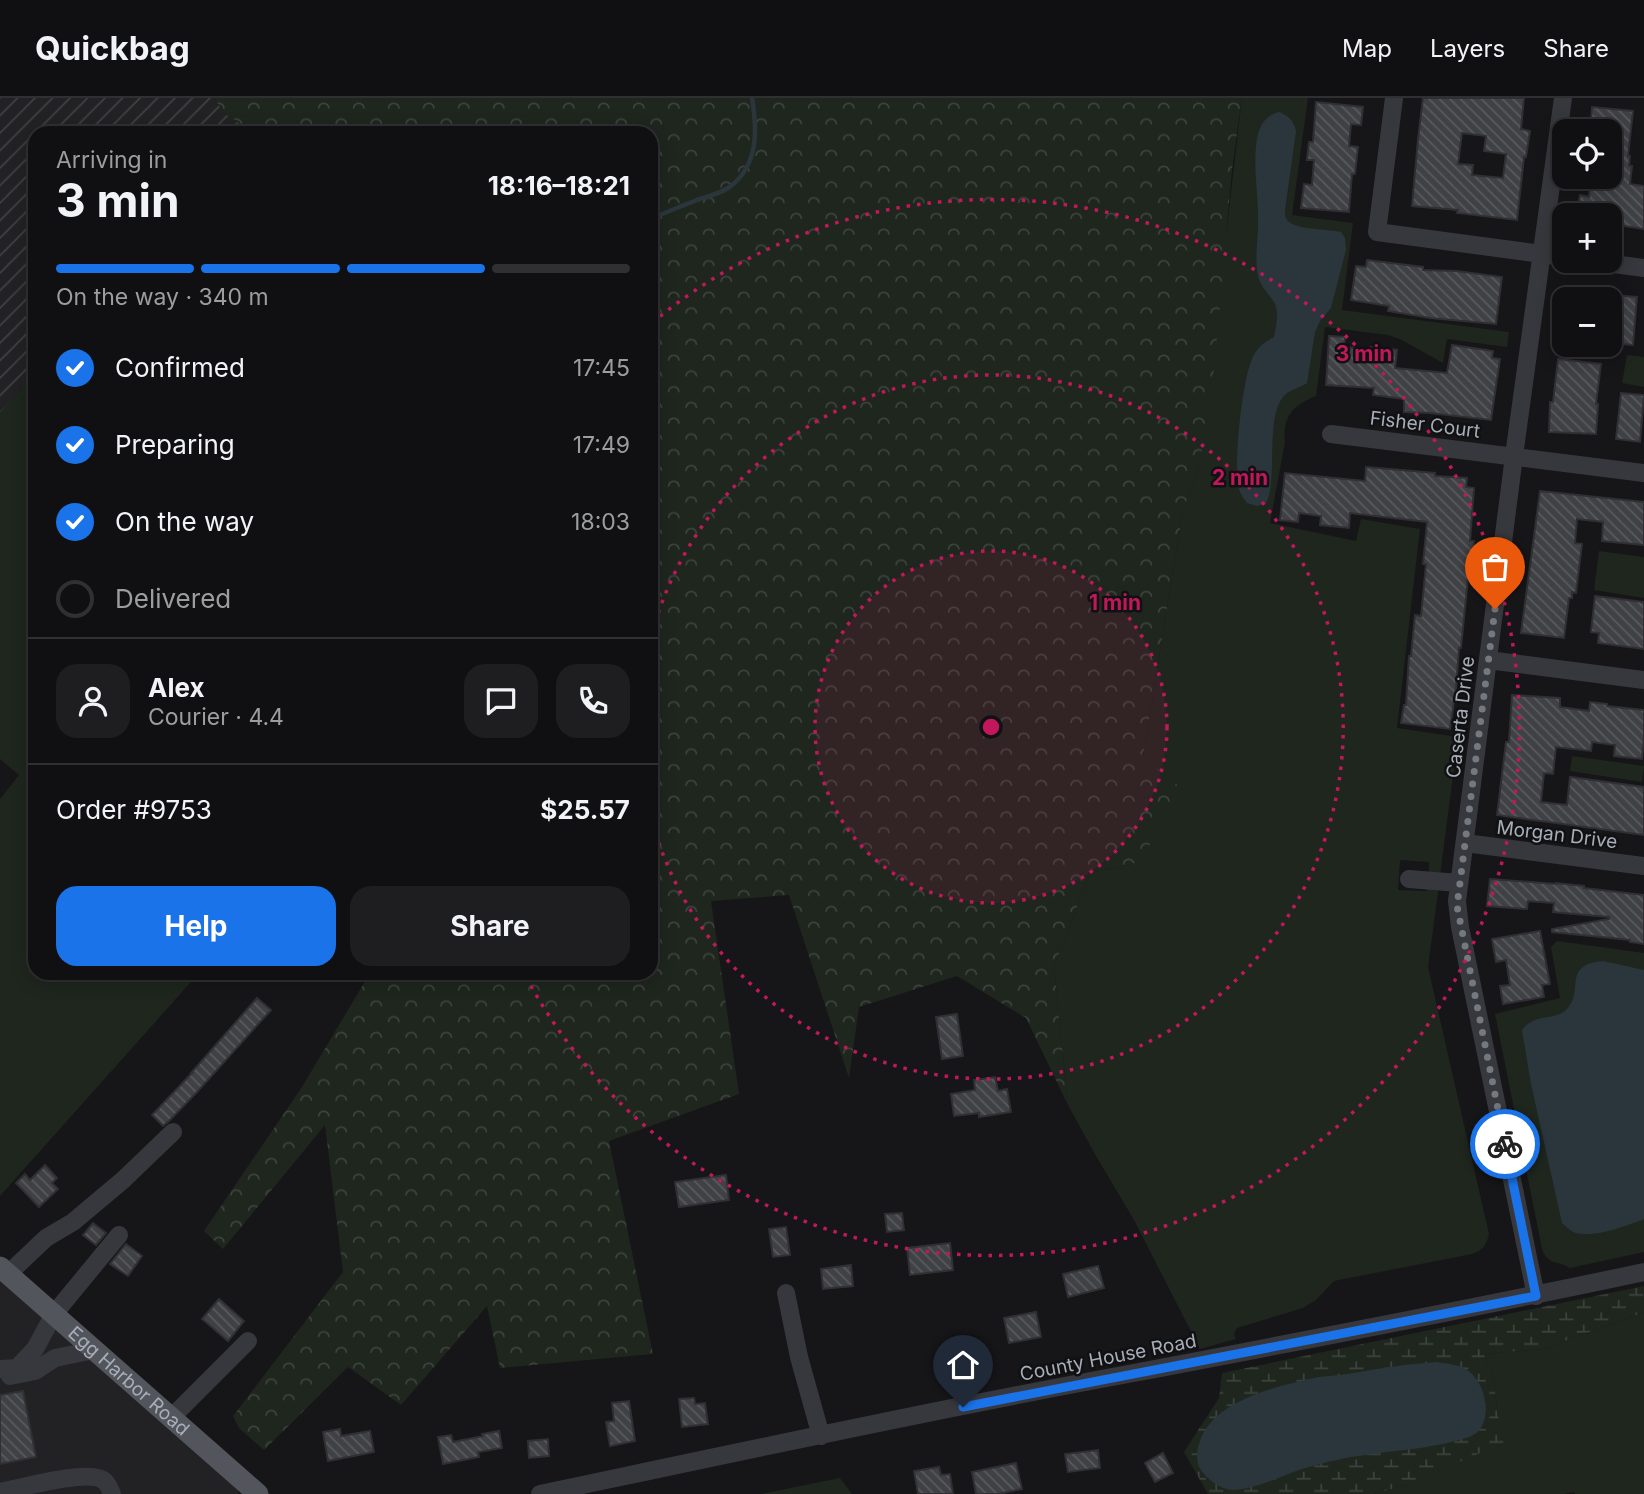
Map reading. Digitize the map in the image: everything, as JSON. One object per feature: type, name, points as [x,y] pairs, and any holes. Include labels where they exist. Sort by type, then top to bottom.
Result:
[{"type":"main road","name":"Egg Harbor Road","points":[[4,1270],[258,1494]]},
{"type":"main road","points":[[230,1469],[239,1494]]},
{"type":"street","points":[[1394,98],[1377,232],[1552,255]]},
{"type":"street","name":"Caserta Drive","points":[[1536,1296],[1458,918],[1457,901],[1563,98]]},
{"type":"street","points":[[1622,265],[1644,268]]},
{"type":"street","name":"Fisher Court","points":[[1331,434],[1644,473]]},
{"type":"street","points":[[1488,660],[1644,680]]},
{"type":"street","name":"Morgan Drive","points":[[1465,843],[1644,866]]},
{"type":"street","points":[[1409,879],[1459,883]]},
{"type":"street","points":[[4,1270],[46,1238],[73,1222],[123,1180],[173,1132]]},
{"type":"street","points":[[6,1373],[35,1349],[54,1314],[119,1235]]},
{"type":"street","name":"County House Road","points":[[540,1494],[1138,1372],[1536,1296],[1644,1272]]},
{"type":"street","points":[[786,1293],[799,1357],[821,1436]]},
{"type":"street","points":[[172,1418],[248,1341]]},
{"type":"street","points":[[6,1373],[34,1371],[55,1358],[94,1350]]},
{"type":"street","points":[[0,1492],[78,1476],[94,1476],[106,1481],[112,1494]]},
{"type":"shaded area","points":[[0,98],[214,98],[224,113],[244,126],[28,126],[28,381],[0,413]]},
{"type":"shaded area","points":[[1279,112],[1290,119],[1296,131],[1286,219],[1298,226],[1341,232],[1345,238],[1346,250],[1331,308],[1315,332],[1307,383],[1287,393],[1275,415],[1270,492],[1266,503],[1257,506],[1247,503],[1239,489],[1238,444],[1248,370],[1258,349],[1274,337],[1276,325],[1275,304],[1261,284],[1257,269],[1255,154],[1261,126],[1268,117]]},
{"type":"shaded area","points":[[1603,961],[1644,970],[1644,1219],[1610,1230],[1583,1234],[1574,1232],[1562,1223],[1531,1084],[1522,1030],[1533,1021],[1562,1013],[1567,1009],[1572,1002],[1578,973],[1590,963]]},
{"type":"shaded area","points":[[0,1267],[230,1469],[239,1494],[0,1494]]},
{"type":"shaded area","points":[[1436,1362],[1463,1368],[1471,1373],[1480,1386],[1486,1412],[1481,1428],[1475,1434],[1433,1446],[1330,1462],[1242,1489],[1233,1490],[1219,1486],[1199,1467],[1198,1447],[1207,1428],[1229,1407],[1244,1399],[1316,1378]]},
{"type":"green space","points":[[214,98],[1242,98],[1232,170],[1213,381],[1199,467],[1183,510],[1143,756],[1181,788],[1140,862],[1090,873],[1054,967],[1068,1105],[1026,1018],[957,976],[859,1007],[849,1078],[789,895],[711,901],[739,1094],[609,1141],[653,1354],[500,1368],[487,1306],[401,1405],[348,1367],[264,1450],[239,1428],[233,1416],[343,1272],[325,1125],[223,1249],[204,1231],[302,1087],[366,980],[658,980],[658,126],[244,126],[224,113]]},
{"type":"green space","points":[[1242,98],[1308,98],[1292,215],[1353,223],[1342,310],[1509,332],[1507,347],[1447,339],[1443,363],[1388,335],[1325,327],[1316,396],[1301,403],[1291,413],[1285,425],[1285,442],[1270,523],[1356,541],[1361,519],[1420,529],[1397,728],[1458,737],[1440,876],[1429,875],[1429,862],[1400,860],[1398,890],[1427,891],[1428,884],[1439,885],[1428,967],[1489,1234],[1484,1247],[1472,1254],[1334,1281],[1316,1300],[1303,1308],[1237,1328],[1234,1334],[1236,1339],[1200,1349],[1134,1220],[1068,1105],[1054,967],[1090,873],[1140,862],[1143,756],[1183,510],[1199,467]]},
{"type":"green space","points":[[1627,355],[1644,357],[1644,387],[1622,383]]},
{"type":"green space","points":[[28,381],[28,980],[193,980],[0,1196],[0,799],[19,775],[0,759],[0,413]]},
{"type":"green space","points":[[1599,551],[1644,557],[1644,598],[1594,590]]},
{"type":"green space","points":[[1572,756],[1644,766],[1642,782],[1570,771]]},
{"type":"green space","points":[[1557,941],[1644,953],[1644,1252],[1570,1268],[1547,1258],[1542,1249],[1495,1014],[1560,998],[1551,947]]},
{"type":"green space","points":[[1644,1286],[1644,1312],[1543,1349],[1484,1354],[1494,1381],[1498,1417],[1510,1440],[1406,1485],[1374,1494],[1208,1494],[1184,1452],[1219,1398],[1222,1373]]},
{"type":"green space","points":[[1644,1312],[1644,1494],[1374,1494],[1406,1485],[1498,1417],[1494,1381],[1484,1354],[1543,1349]]},
{"type":"green space","points":[[840,1478],[852,1494],[761,1494]]},
{"type":"building","points":[[1423,98],[1524,98],[1521,129],[1530,131],[1524,157],[1517,220],[1457,213],[1458,210],[1412,206]],"holes":[[[1462,133],[1486,136],[1484,151],[1506,154],[1503,178],[1472,175],[1473,165],[1458,164]]]},
{"type":"building","points":[[1316,102],[1363,107],[1361,125],[1351,124],[1349,146],[1358,147],[1355,174],[1352,174],[1349,212],[1301,208],[1304,184],[1312,185],[1314,160],[1307,160],[1309,142],[1313,142]]},
{"type":"building","points":[[1592,107],[1633,111],[1628,156],[1629,166],[1632,166],[1630,184],[1644,186],[1644,229],[1622,226],[1622,203],[1578,203],[1580,195],[1589,197],[1590,189],[1622,189],[1622,119],[1591,119]]},
{"type":"building","points":[[1367,260],[1423,267],[1423,270],[1502,277],[1496,324],[1430,318],[1388,311],[1389,306],[1351,300],[1356,266],[1366,267]]},
{"type":"building","points":[[1622,296],[1637,297],[1633,345],[1622,344]]},
{"type":"building","points":[[1329,336],[1345,337],[1344,347],[1397,350],[1395,368],[1447,373],[1452,345],[1493,351],[1492,358],[1500,359],[1491,420],[1404,412],[1404,399],[1373,395],[1374,388],[1326,385]]},
{"type":"building","points":[[1558,359],[1601,364],[1596,404],[1596,434],[1549,432],[1550,402],[1553,402]]},
{"type":"building","points":[[1621,393],[1644,395],[1640,442],[1616,439]]},
{"type":"building","points":[[1366,467],[1467,478],[1466,487],[1474,488],[1470,541],[1474,541],[1472,568],[1469,568],[1450,729],[1401,723],[1406,705],[1415,615],[1421,616],[1427,522],[1350,513],[1349,528],[1320,525],[1321,516],[1299,513],[1298,522],[1280,520],[1285,473],[1365,481]]},
{"type":"building","points":[[1540,491],[1644,502],[1644,545],[1602,541],[1603,522],[1577,519],[1575,543],[1582,544],[1576,593],[1572,592],[1572,598],[1569,598],[1564,638],[1521,633]]},
{"type":"building","points":[[1595,596],[1644,602],[1644,649],[1598,643],[1599,633],[1591,632]]},
{"type":"building","points":[[1512,695],[1560,698],[1560,707],[1589,711],[1590,702],[1644,710],[1642,759],[1614,756],[1615,745],[1592,742],[1591,751],[1556,747],[1553,774],[1544,773],[1541,802],[1567,805],[1570,777],[1644,787],[1644,835],[1497,815],[1506,742],[1509,742]]},
{"type":"building","points":[[1490,879],[1556,883],[1644,895],[1644,944],[1630,940],[1552,932],[1552,929],[1609,919],[1553,912],[1554,903],[1528,901],[1527,909],[1487,906]]},
{"type":"building","points":[[1540,931],[1550,984],[1542,985],[1544,997],[1503,1004],[1500,986],[1510,985],[1506,960],[1496,962],[1492,939]]},
{"type":"building","points":[[257,998],[271,1010],[163,1126],[152,1115]]},
{"type":"building","points":[[957,1014],[963,1056],[942,1059],[936,1017]]},
{"type":"building","points":[[995,1077],[998,1091],[1007,1089],[1011,1112],[979,1117],[979,1113],[954,1116],[951,1094],[975,1090],[974,1080]]},
{"type":"building","points":[[45,1165],[57,1178],[52,1183],[58,1189],[39,1207],[16,1183],[25,1174],[30,1180]]},
{"type":"building","points":[[726,1175],[729,1200],[679,1207],[675,1182]]},
{"type":"building","points":[[902,1213],[904,1230],[887,1232],[885,1214]]},
{"type":"building","points":[[93,1223],[106,1233],[96,1245],[83,1235]]},
{"type":"building","points":[[786,1227],[790,1255],[773,1257],[769,1229]]},
{"type":"building","points":[[950,1243],[953,1270],[910,1275],[907,1248]]},
{"type":"building","points":[[126,1244],[142,1256],[128,1276],[110,1264]]},
{"type":"building","points":[[851,1265],[853,1286],[823,1289],[821,1269]]},
{"type":"building","points":[[1098,1266],[1104,1288],[1068,1297],[1063,1274]]},
{"type":"building","points":[[219,1299],[244,1321],[228,1341],[202,1319]]},
{"type":"building","points":[[1036,1312],[1041,1337],[1009,1343],[1004,1318]]},
{"type":"building","points":[[23,1391],[36,1457],[0,1464],[0,1395]]},
{"type":"building","points":[[694,1398],[695,1404],[705,1403],[708,1424],[682,1427],[679,1399]]},
{"type":"building","points":[[629,1401],[635,1441],[610,1446],[606,1422],[614,1421],[612,1403]]},
{"type":"building","points":[[340,1429],[341,1436],[370,1431],[374,1452],[328,1461],[323,1432]]},
{"type":"building","points":[[499,1431],[502,1448],[478,1452],[479,1457],[443,1464],[438,1437],[451,1435],[453,1442]]},
{"type":"building","points":[[548,1439],[549,1456],[529,1458],[528,1441]]},
{"type":"building","points":[[1098,1450],[1100,1468],[1068,1472],[1065,1454]]},
{"type":"building","points":[[1163,1453],[1173,1473],[1155,1482],[1145,1463]]},
{"type":"building","points":[[1016,1463],[1022,1489],[998,1494],[976,1494],[972,1472]]},
{"type":"building","points":[[939,1467],[941,1475],[950,1474],[953,1494],[918,1494],[914,1471]]},
{"type":"waterway","points":[[658,216],[720,192],[741,176],[752,156],[754,145],[752,98]]},
{"type":"way so far","points":[[1495,609],[1457,906],[1505,1144]]},
{"type":"route","points":[[963,1407],[1536,1296],[1505,1144]]}]
